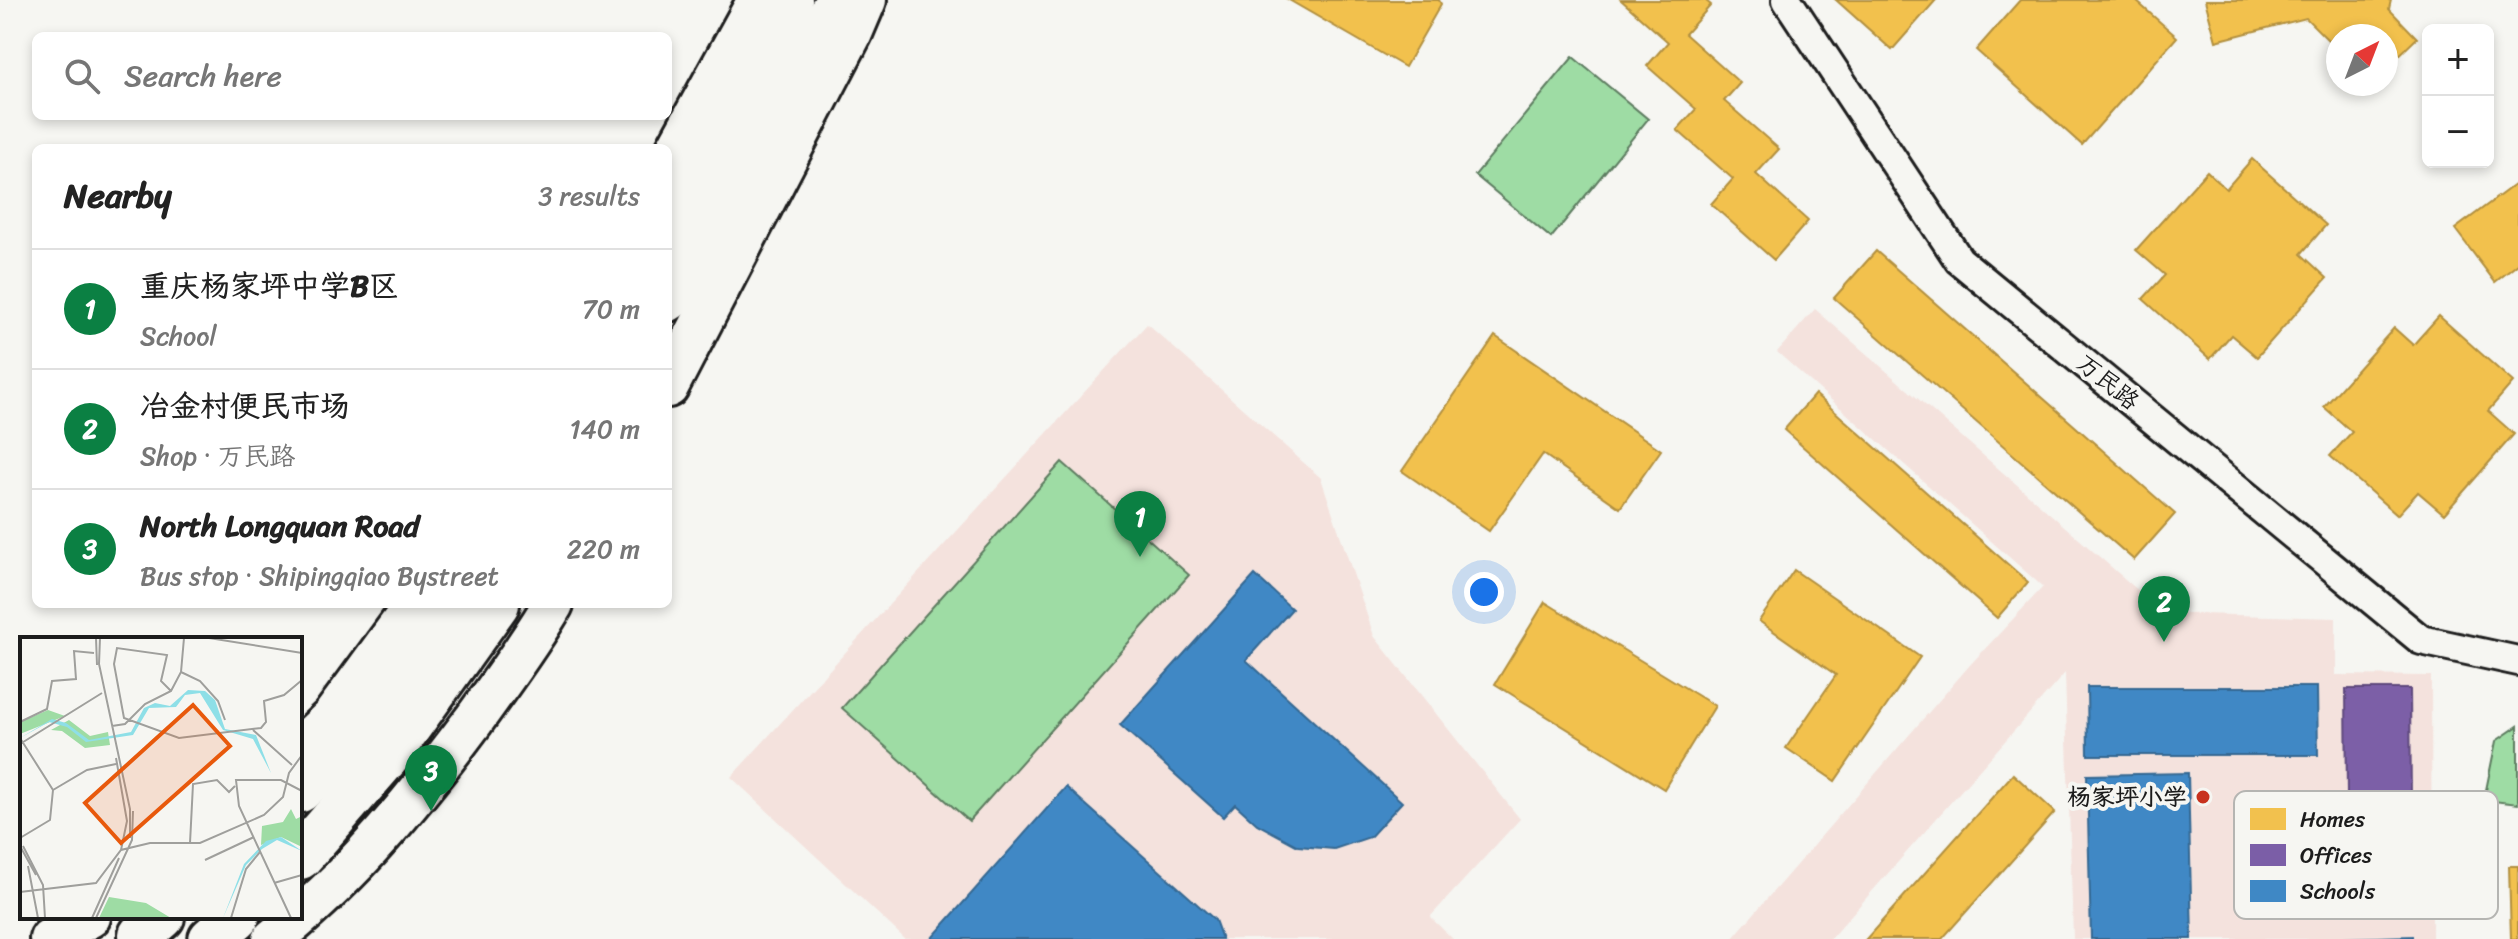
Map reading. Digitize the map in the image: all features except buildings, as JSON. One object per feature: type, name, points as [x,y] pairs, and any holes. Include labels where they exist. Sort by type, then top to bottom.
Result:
[{"type":"main road","points":[[672,218],[790,0]]},
{"type":"main road","points":[[672,292],[807,50],[839,0]]},
{"type":"main road","points":[[302,788],[363,728],[452,608]]},
{"type":"main road","points":[[302,855],[388,756],[494,608]]},
{"type":"main road","points":[[211,939],[235,919]]},
{"type":"street","points":[[672,157],[758,0]]},
{"type":"street","points":[[672,379],[852,33],[866,0]]},
{"type":"street","name":"万民路","points":[[1787,0],[1959,260],[2421,640],[2518,661]]},
{"type":"street","points":[[302,745],[332,717],[412,608]]},
{"type":"street","points":[[302,915],[403,811],[492,694],[550,608]]},
{"type":"street","points":[[50,939],[86,919]]},
{"type":"street","points":[[273,939],[297,919]]},
{"type":"shaded area","points":[[1815,309],[2164,613],[2336,618],[2336,675],[2431,676],[2431,791],[2234,791],[2234,919],[2432,919],[2432,939],[2073,939],[2065,673],[1830,939],[1732,939],[1969,666],[2043,587],[1777,352]]},
{"type":"shaded area","points":[[1147,324],[1321,478],[1374,636],[1520,819],[1430,917],[1453,939],[905,939],[731,777]]},
{"type":"green space","points":[[1573,57],[1648,119],[1551,238],[1475,175]]},
{"type":"green space","points":[[1062,462],[1189,575],[969,821],[842,708]]},
{"type":"green space","points":[[2518,726],[2518,804],[2498,802],[2498,791],[2486,791],[2496,741]]},
{"type":"place","name":"重庆杨家坪中学B区","points":[[1140,557]]},
{"type":"place","name":"冶金村便民市场","points":[[2164,642]]},
{"type":"place","name":"杨家坪小学","points":[[2203,797]]},
{"type":"place","name":"North Longquan Road","points":[[431,811]]}]
